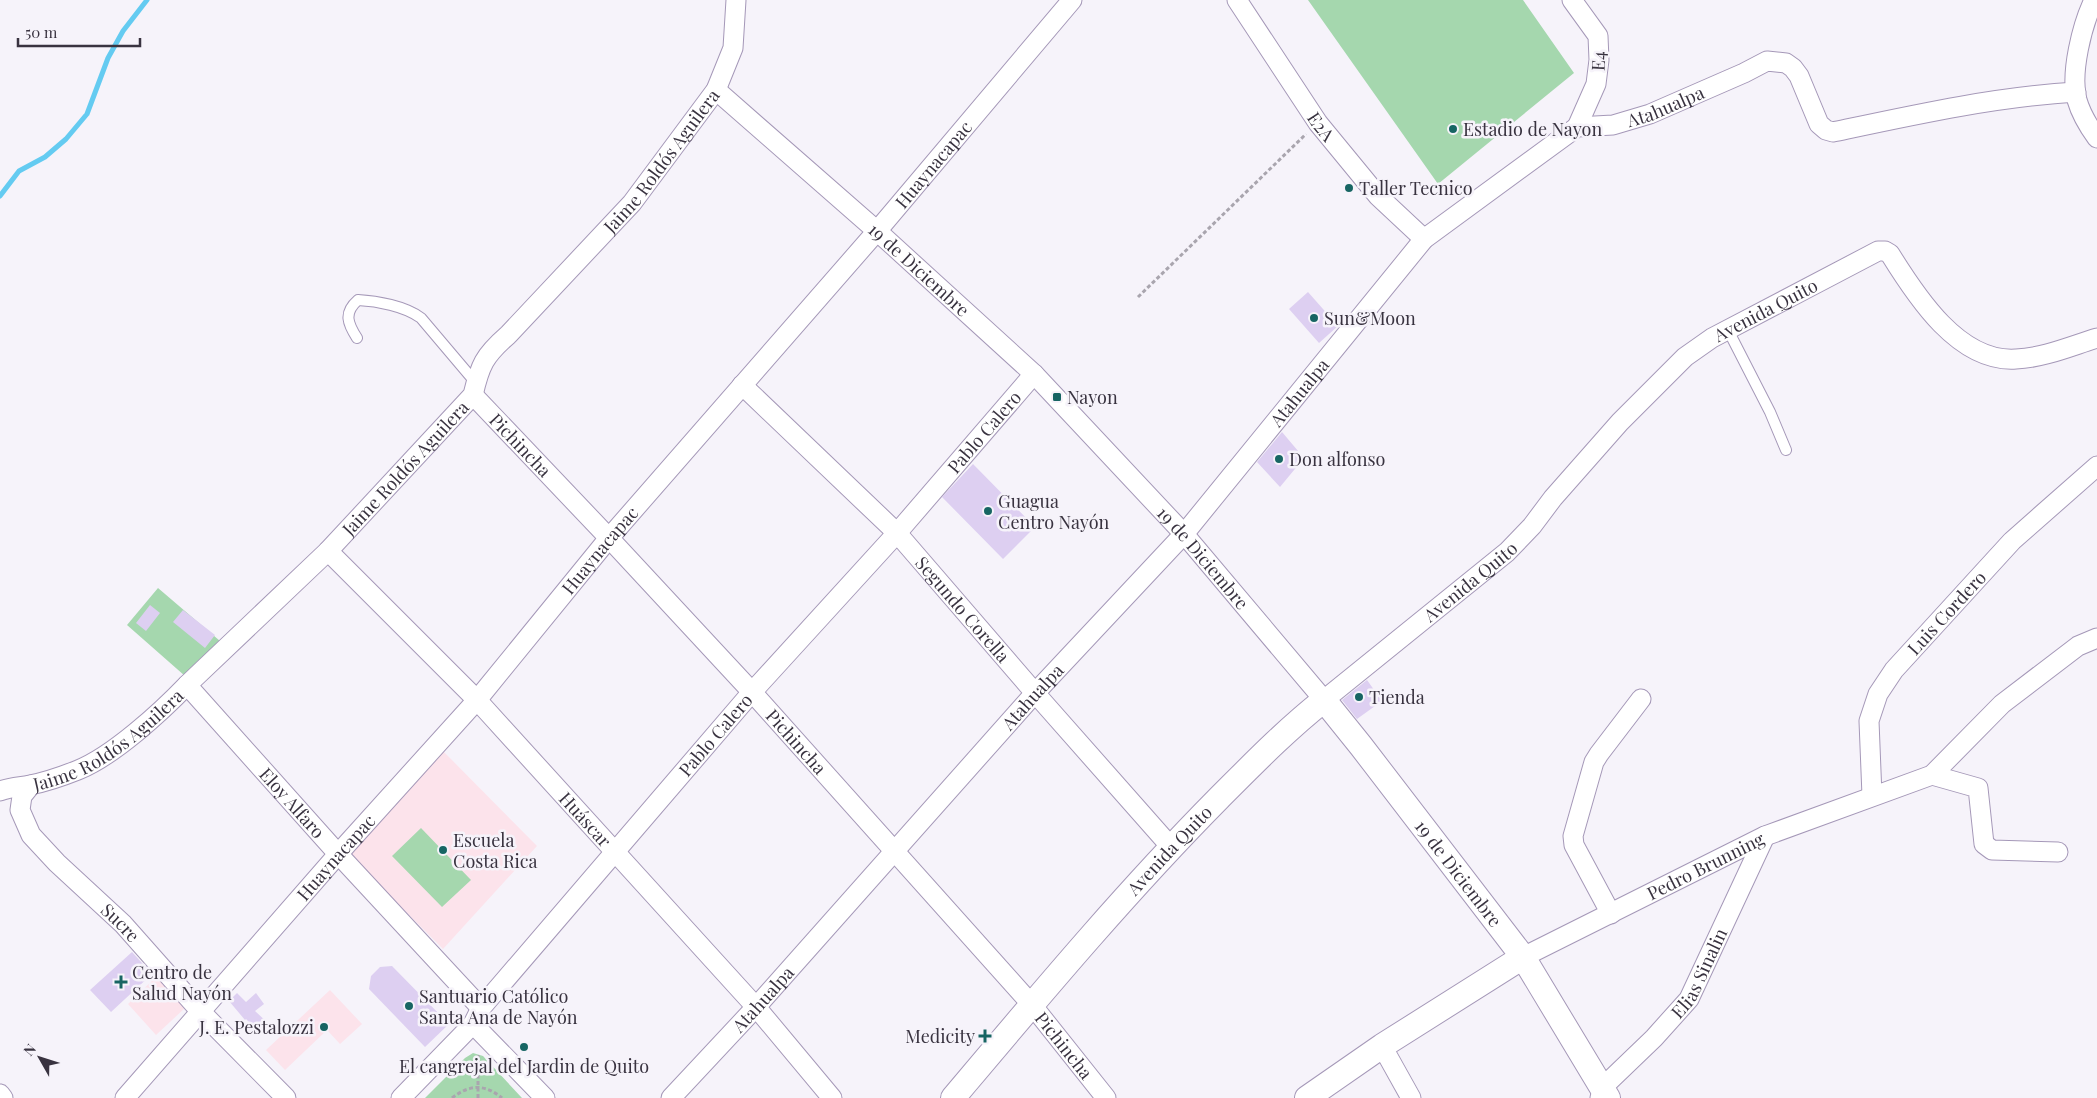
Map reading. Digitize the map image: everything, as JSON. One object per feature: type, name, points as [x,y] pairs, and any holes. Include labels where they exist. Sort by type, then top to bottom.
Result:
[{"type":"street","name":"Jaime Roldós Aguilera","points":[[0,791],[11,787],[31,785],[79,769],[98,760],[165,708],[328,551],[474,389],[478,370],[491,350],[508,335],[632,202],[716,90],[733,48],[736,0]]},
{"type":"street","name":"Huaynacapac","points":[[125,1098],[477,700],[609,538],[877,231],[1072,0]]},
{"type":"street","name":"E2A","points":[[1237,0],[1318,123],[1378,196],[1424,239]]},
{"type":"street","name":"E4","points":[[1572,0],[1598,36],[1599,60],[1596,84],[1577,127]]},
{"type":"street","points":[[2094,0],[2078,53],[2076,67],[2077,99],[2094,129]]},
{"type":"street","name":"Atahualpa","points":[[670,1098],[756,1007],[1035,693],[1184,534],[1424,239],[1577,127],[1613,125],[1650,114],[1767,61],[1776,60],[1786,63],[1793,68],[1799,76],[1819,124],[1832,132],[1940,110],[2076,92]]},
{"type":"street","name":"19 de Diciembre","points":[[716,90],[877,231],[1034,374],[1184,534],[1361,746],[1523,957],[1603,1094]]},
{"type":"street","name":"Avenida Quito","points":[[954,1098],[1032,1005],[1171,847],[1288,730],[1507,552],[1532,526],[1553,498],[1620,422],[1685,357],[1712,338],[1878,251],[1885,251],[1890,254],[1919,298],[1938,320],[1964,344],[1983,354],[2015,360],[2032,357],[2097,338]]},
{"type":"street","name":"Pablo Calero","points":[[401,1098],[478,1020],[614,853],[752,692],[897,533],[1034,374]]},
{"type":"street","name":"Segundo Corella","points":[[742,385],[897,533],[1171,847]]},
{"type":"street","name":"Pichincha","points":[[474,389],[895,851],[1032,1005],[1106,1098]]},
{"type":"street","name":"Luis Cordero","points":[[1872,796],[1869,721],[1878,694],[1894,670],[2012,541],[2097,466]]},
{"type":"street","name":"Huáscar","points":[[328,551],[477,700],[614,853],[756,1007],[832,1098]]},
{"type":"street","name":"Pedro Brunning","points":[[1307,1098],[1382,1046],[1523,957],[1765,836],[1932,775],[2002,704],[2078,646],[2097,638]]},
{"type":"street","name":"Eloy Alfaro","points":[[187,685],[339,855],[545,1098]]},
{"type":"street","points":[[1611,914],[1574,845],[1573,836],[1594,762],[1598,754],[1641,699]]},
{"type":"street","points":[[1932,775],[1978,788],[1984,844],[1987,848],[1992,850],[2058,852]]},
{"type":"street","name":"Sucre","points":[[31,785],[22,796],[20,810],[31,835],[57,863],[123,924],[201,1012],[286,1098]]},
{"type":"street","name":"Elias Sinalin","points":[[1603,1094],[1685,1006],[1765,836]]},
{"type":"street","points":[[1382,1046],[1411,1098]]},
{"type":"street","points":[[0,1094],[3,1098]]},
{"type":"lane","points":[[357,338],[349,326],[348,317],[350,306],[358,300],[369,300],[412,312],[421,318],[474,389]]},
{"type":"lane","points":[[1728,330],[1770,412],[1786,450]]},
{"type":"path","points":[[1138,297],[1318,123]]},
{"type":"path","points":[[478,1020],[478,1098]]},
{"type":"path","points":[[452,1098],[468,1088],[478,1086],[487,1088],[502,1098]]},
{"type":"shaded area","name":"Escuela Costa Rica","points":[[443,751],[537,846],[443,949],[349,855]]},
{"type":"shaded area","points":[[156,977],[185,1008],[156,1035],[128,1004]]},
{"type":"shaded area","name":"J. E. Pestalozzi","points":[[330,990],[362,1024],[340,1044],[327,1030],[285,1070],[266,1050]]},
{"type":"green space","name":"Estadio de Nayon","points":[[1308,0],[1523,0],[1574,73],[1438,184]]},
{"type":"green space","points":[[158,588],[220,641],[185,676],[127,625]]},
{"type":"green space","points":[[421,828],[471,880],[442,907],[392,856]]},
{"type":"green space","points":[[473,1053],[483,1056],[522,1098],[425,1098],[465,1058]]},
{"type":"building","name":"Sun&Moon","points":[[1308,292],[1338,326],[1319,343],[1289,309]]},
{"type":"building","name":"Don alfonso","points":[[1282,432],[1304,458],[1280,487],[1257,462]]},
{"type":"building","name":"Guagua Centro Nayón","points":[[973,464],[1035,527],[1003,559],[942,497]]},
{"type":"building","points":[[150,605],[160,613],[146,631],[136,623]]},
{"type":"building","points":[[183,610],[215,635],[205,648],[173,622]]},
{"type":"building","name":"Tienda","points":[[1367,680],[1382,701],[1357,719],[1342,700]]},
{"type":"building","name":"Centro de Salud Nayón","points":[[132,952],[152,974],[111,1012],[90,990]]},
{"type":"building","name":"Santuario Católico Santa Ana de Nayón","points":[[392,966],[449,1024],[425,1047],[369,989],[371,976],[380,967]]},
{"type":"building","points":[[237,993],[246,1002],[256,993],[264,1004],[255,1011],[269,1024],[260,1033],[245,1020],[229,1001]]},
{"type":"waterway","points":[[0,196],[19,171],[45,157],[66,139],[87,114],[108,58],[123,31],[147,0]]},
{"type":"place","name":"Estadio de Nayon","points":[[1453,129]]},
{"type":"place","name":"Taller Tecnico","points":[[1349,188]]},
{"type":"place","name":"Sun&Moon","points":[[1314,318]]},
{"type":"place","name":"Nayon","points":[[1057,397]]},
{"type":"place","name":"Don alfonso","points":[[1279,459]]},
{"type":"place","name":"Guagua Centro Nayón","points":[[988,511]]},
{"type":"place","name":"Tienda","points":[[1359,697]]},
{"type":"place","name":"Escuela Costa Rica","points":[[443,850]]},
{"type":"place","name":"Centro de Salud Nayón","points":[[121,982]]},
{"type":"place","name":"Santuario Católico Santa Ana de Nayón","points":[[409,1006]]},
{"type":"place","name":"J. E. Pestalozzi","points":[[324,1027]]},
{"type":"place","name":"Medicity","points":[[985,1036]]},
{"type":"place","name":"El cangrejal del Jardin de Quito","points":[[524,1047]]}]
